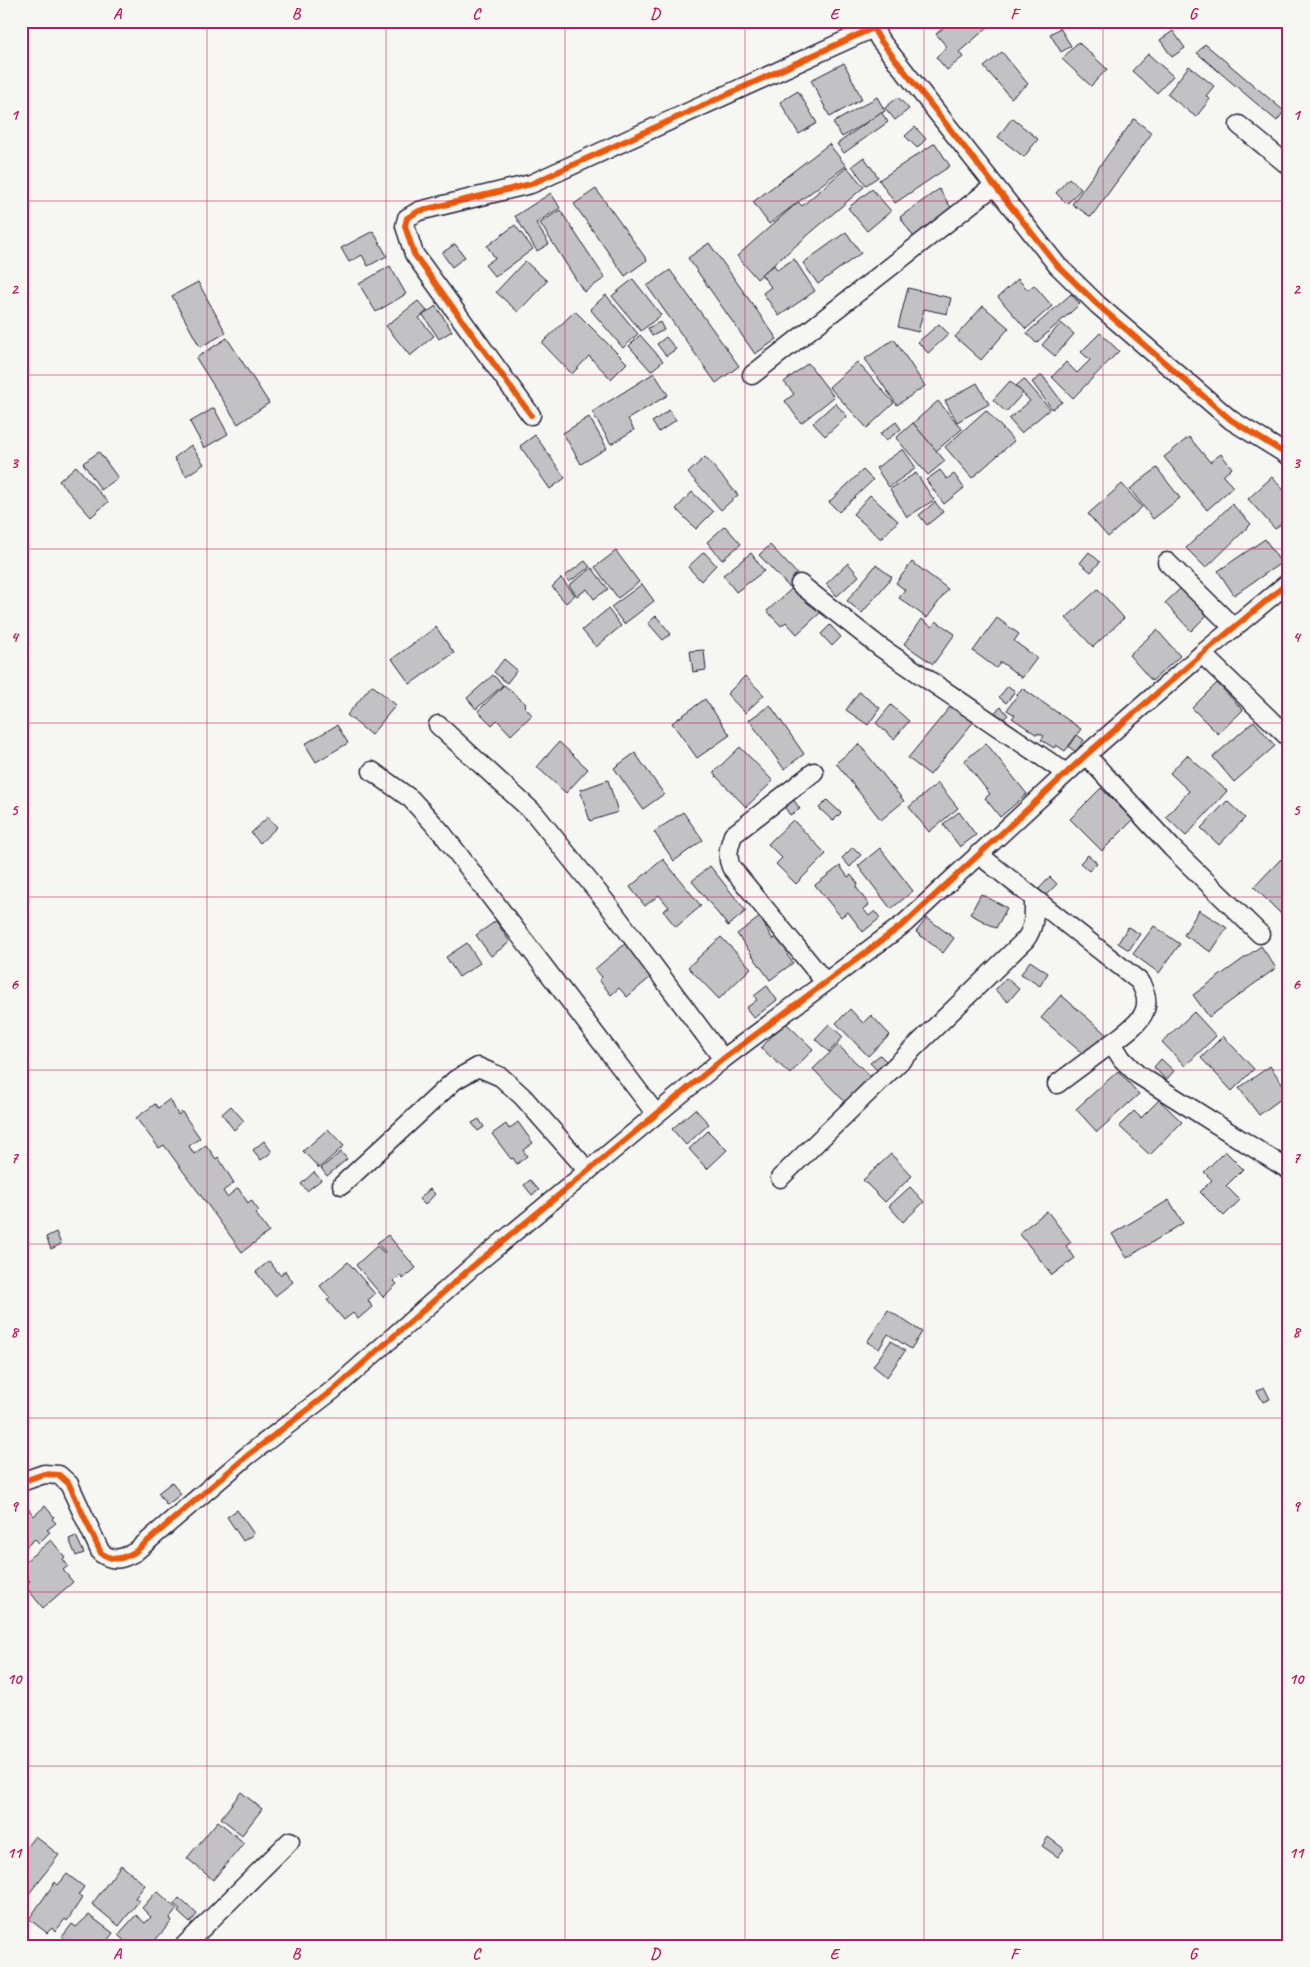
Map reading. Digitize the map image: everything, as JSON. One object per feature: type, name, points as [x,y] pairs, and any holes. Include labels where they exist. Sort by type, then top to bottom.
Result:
[{"type":"street","points":[[531,415],[414,254],[405,226],[407,218],[419,211],[531,184],[871,25],[880,40],[1056,265],[1098,305],[1231,420],[1289,456]]},
{"type":"street","points":[[1240,125],[1289,166]]},
{"type":"street","points":[[752,375],[994,186]]},
{"type":"street","points":[[1167,562],[1234,628]]},
{"type":"street","points":[[21,1482],[44,1474],[59,1475],[69,1484],[101,1553],[110,1560],[123,1558],[158,1533],[247,1456],[333,1390],[472,1268],[723,1059],[905,923],[1086,755],[1202,654],[1289,582]]},
{"type":"street","points":[[800,584],[880,647],[1066,773]]},
{"type":"street","points":[[1202,654],[1289,738]]},
{"type":"street","points":[[438,726],[535,814],[609,906],[723,1059]]},
{"type":"street","points":[[1086,755],[1172,848],[1260,934]]},
{"type":"street","points":[[372,771],[411,799],[442,832],[656,1114]]},
{"type":"street","points":[[814,772],[733,835],[728,850],[728,860],[731,867],[825,982]]},
{"type":"street","points":[[978,854],[1130,972],[1146,993],[1146,1005],[1140,1022],[1057,1084]]},
{"type":"street","points":[[780,1178],[1025,940],[1032,931],[1034,923],[1034,899]]},
{"type":"street","points":[[1112,1043],[1122,1059],[1137,1074],[1289,1170]]},
{"type":"street","points":[[342,1185],[455,1080],[478,1066],[501,1077],[523,1097],[588,1171]]},
{"type":"street","points":[[184,1946],[290,1841]]},
{"type":"building","points":[[951,21],[985,21],[989,26],[959,52],[963,57],[947,70],[936,57],[947,47],[936,34]]},
{"type":"building","points":[[1060,28],[1071,46],[1061,52],[1050,34]]},
{"type":"building","points":[[1173,31],[1185,48],[1172,57],[1160,40]]},
{"type":"building","points":[[1078,42],[1107,69],[1091,86],[1062,59]]},
{"type":"building","points":[[1205,44],[1284,111],[1277,121],[1197,53]]},
{"type":"building","points":[[1002,52],[1028,84],[1011,98],[984,67]]},
{"type":"building","points":[[1148,54],[1173,76],[1157,93],[1132,71]]},
{"type":"building","points":[[844,63],[862,99],[830,117],[811,80]]},
{"type":"building","points":[[1189,66],[1214,86],[1206,96],[1210,99],[1196,117],[1167,94]]},
{"type":"building","points":[[798,91],[817,123],[799,134],[780,102]]},
{"type":"building","points":[[877,97],[885,111],[842,137],[833,123]]},
{"type":"building","points":[[898,97],[909,109],[895,120],[885,108]]},
{"type":"building","points":[[881,112],[888,122],[844,153],[837,144]]},
{"type":"building","points":[[1012,118],[1038,139],[1024,157],[998,137]]},
{"type":"building","points":[[1134,119],[1152,133],[1091,217],[1072,204]]},
{"type":"building","points":[[915,127],[926,139],[917,148],[905,136]]},
{"type":"building","points":[[935,143],[950,166],[895,203],[879,180]]},
{"type":"building","points":[[829,144],[846,166],[769,224],[753,202]]},
{"type":"building","points":[[864,157],[878,177],[866,185],[852,166]]},
{"type":"building","points":[[847,167],[864,187],[757,279],[737,256],[798,202],[802,206]]},
{"type":"building","points":[[1069,178],[1081,189],[1067,204],[1056,193]]},
{"type":"building","points":[[596,189],[647,260],[625,276],[574,204]]},
{"type":"building","points":[[872,189],[891,211],[867,231],[848,208]]},
{"type":"building","points":[[939,189],[954,212],[915,239],[900,217]]},
{"type":"building","points":[[551,193],[560,208],[536,223],[549,244],[537,251],[515,216]]},
{"type":"building","points":[[560,210],[605,278],[584,292],[540,223]]},
{"type":"building","points":[[515,225],[533,249],[495,277],[485,265],[495,258],[487,246]]},
{"type":"building","points":[[373,231],[387,256],[368,266],[362,255],[349,262],[341,248]]},
{"type":"building","points":[[846,232],[861,253],[818,284],[803,263]]},
{"type":"building","points":[[709,243],[777,339],[755,354],[688,258]]},
{"type":"building","points":[[455,244],[465,257],[452,267],[442,253]]},
{"type":"building","points":[[794,259],[815,291],[779,316],[763,293],[771,287],[761,274],[774,265],[777,270]]},
{"type":"building","points":[[525,261],[547,281],[518,312],[496,292]]},
{"type":"building","points":[[390,266],[406,294],[376,312],[359,284]]},
{"type":"building","points":[[670,270],[739,366],[716,383],[647,286]]},
{"type":"building","points":[[633,279],[661,315],[641,331],[612,296]]},
{"type":"building","points":[[1018,279],[1028,290],[1034,285],[1052,306],[1026,329],[998,297]]},
{"type":"building","points":[[198,282],[226,333],[200,347],[172,296]]},
{"type":"building","points":[[908,288],[951,298],[947,314],[924,309],[918,332],[898,327]]},
{"type":"building","points":[[1071,294],[1080,304],[1036,343],[1027,333]]},
{"type":"building","points":[[606,295],[638,334],[623,348],[590,309]]},
{"type":"building","points":[[418,301],[427,311],[419,318],[434,336],[410,356],[386,326]]},
{"type":"building","points":[[436,306],[452,331],[439,339],[423,315]]},
{"type":"building","points":[[983,306],[1009,328],[981,360],[955,337]]},
{"type":"building","points":[[575,311],[627,363],[611,379],[589,356],[572,374],[542,343]]},
{"type":"building","points":[[660,322],[664,330],[652,336],[648,328]]},
{"type":"building","points":[[1061,323],[1074,334],[1055,356],[1042,345]]},
{"type":"building","points":[[939,324],[949,334],[928,353],[918,342]]},
{"type":"building","points":[[1100,333],[1119,351],[1073,398],[1052,377],[1066,362],[1077,373],[1090,360],[1081,352]]},
{"type":"building","points":[[640,335],[663,361],[651,371],[629,346]]},
{"type":"building","points":[[666,337],[676,349],[666,356],[657,344]]},
{"type":"building","points":[[227,338],[269,403],[238,424],[196,358]]},
{"type":"building","points":[[894,339],[925,386],[897,405],[865,359]]},
{"type":"building","points":[[857,362],[894,403],[867,428],[829,387]]},
{"type":"building","points":[[808,363],[834,397],[801,423],[785,401],[794,394],[784,382]]},
{"type":"building","points":[[654,373],[668,395],[628,419],[634,430],[611,444],[592,412]]},
{"type":"building","points":[[1042,375],[1062,402],[1052,409],[1032,382]]},
{"type":"building","points":[[1024,379],[1050,409],[1021,433],[1009,419],[1030,401],[1016,386]]},
{"type":"building","points":[[1010,381],[1023,393],[1006,412],[993,400]]},
{"type":"building","points":[[977,383],[989,404],[957,422],[945,401]]},
{"type":"building","points":[[938,401],[962,429],[936,451],[913,423]]},
{"type":"building","points":[[835,403],[847,416],[825,436],[813,423]]},
{"type":"building","points":[[214,408],[228,434],[204,448],[190,422]]},
{"type":"building","points":[[669,410],[676,420],[659,432],[652,422]]},
{"type":"building","points":[[986,410],[1014,441],[972,478],[945,447]]},
{"type":"building","points":[[589,417],[607,448],[581,464],[563,433]]},
{"type":"building","points":[[896,422],[901,429],[886,441],[880,434]]},
{"type":"building","points":[[913,423],[945,461],[928,475],[896,438]]},
{"type":"building","points":[[535,435],[565,478],[550,489],[520,446]]},
{"type":"building","points":[[1189,437],[1210,462],[1221,454],[1232,468],[1223,476],[1233,487],[1207,510],[1164,457]]},
{"type":"building","points":[[191,445],[204,464],[186,476],[174,458]]},
{"type":"building","points":[[903,449],[916,468],[889,487],[876,468]]},
{"type":"building","points":[[99,452],[118,478],[101,490],[83,463]]},
{"type":"building","points":[[705,457],[738,495],[721,510],[688,473]]},
{"type":"building","points":[[76,466],[108,502],[91,517],[59,481]]},
{"type":"building","points":[[1157,468],[1180,498],[1153,519],[1130,489]]},
{"type":"building","points":[[863,470],[873,480],[839,512],[829,502]]},
{"type":"building","points":[[940,470],[947,479],[954,474],[964,488],[944,504],[926,480]]},
{"type":"building","points":[[916,473],[934,500],[907,517],[890,489]]},
{"type":"building","points":[[1272,477],[1289,496],[1289,517],[1275,529],[1248,499]]},
{"type":"building","points":[[1122,484],[1142,507],[1108,537],[1088,514]]},
{"type":"building","points":[[692,492],[713,512],[696,529],[676,509]]},
{"type":"building","points":[[870,495],[898,521],[881,539],[853,514]]},
{"type":"building","points":[[935,502],[943,512],[927,525],[919,515]]},
{"type":"building","points":[[1232,504],[1251,524],[1206,568],[1186,548]]},
{"type":"building","points":[[725,526],[741,544],[722,560],[707,542]]},
{"type":"building","points":[[1289,532],[1289,549],[1280,540]]},
{"type":"building","points":[[1265,539],[1281,563],[1234,595],[1218,571]]},
{"type":"building","points":[[770,545],[801,578],[790,588],[759,555]]},
{"type":"building","points":[[616,551],[639,582],[618,598],[595,567]]},
{"type":"building","points":[[704,552],[716,565],[701,581],[688,567]]},
{"type":"building","points":[[1089,552],[1100,562],[1091,572],[1080,563]]},
{"type":"building","points":[[751,553],[764,571],[736,592],[723,575]]},
{"type":"building","points":[[585,561],[590,567],[569,582],[565,576]]},
{"type":"building","points":[[912,562],[948,589],[927,618],[899,598],[905,590],[896,583]]},
{"type":"building","points":[[848,563],[859,576],[837,596],[826,584]]},
{"type":"building","points":[[876,565],[892,577],[862,613],[847,601]]},
{"type":"building","points":[[592,568],[608,589],[594,599],[587,589],[577,596],[569,585]]},
{"type":"building","points":[[561,578],[575,595],[566,603],[552,587]]},
{"type":"building","points":[[642,584],[654,601],[624,624],[611,607]]},
{"type":"building","points":[[796,585],[821,612],[797,634],[786,622],[781,626],[767,611]]},
{"type":"building","points":[[1183,586],[1209,613],[1191,631],[1165,603]]},
{"type":"building","points":[[1098,589],[1124,618],[1093,647],[1066,618]]},
{"type":"building","points":[[608,609],[621,626],[596,647],[582,630]]},
{"type":"building","points":[[656,616],[671,634],[663,640],[648,623]]},
{"type":"building","points":[[997,618],[1019,634],[1014,641],[1037,658],[1022,678],[1001,662],[996,668],[973,651]]},
{"type":"building","points":[[921,619],[932,627],[936,621],[955,634],[933,664],[904,644]]},
{"type":"building","points":[[830,625],[841,637],[832,646],[821,634]]},
{"type":"building","points":[[436,627],[454,653],[410,684],[392,659]]},
{"type":"building","points":[[1157,630],[1180,656],[1152,681],[1129,655]]},
{"type":"building","points":[[704,650],[706,670],[693,672],[690,651]]},
{"type":"building","points":[[504,659],[517,670],[507,683],[494,672]]},
{"type":"building","points":[[493,675],[503,685],[476,709],[467,698]]},
{"type":"building","points":[[745,676],[764,695],[745,713],[727,694]]},
{"type":"building","points":[[1217,683],[1243,710],[1218,734],[1192,708]]},
{"type":"building","points":[[372,685],[396,705],[371,735],[347,715]]},
{"type":"building","points":[[504,685],[526,704],[524,706],[532,715],[511,735],[497,720],[492,725],[478,711]]},
{"type":"building","points":[[1008,686],[1015,691],[1006,703],[999,697]]},
{"type":"building","points":[[1022,688],[1081,729],[1065,751],[1056,745],[1054,748],[1041,740],[1044,736],[1038,733],[1037,735],[1012,718],[1015,715],[1007,710]]},
{"type":"building","points":[[859,692],[880,708],[868,725],[846,710]]},
{"type":"building","points":[[705,699],[730,735],[697,758],[672,723]]},
{"type":"building","points":[[954,702],[975,720],[930,775],[908,758]]},
{"type":"building","points":[[770,705],[804,754],[784,769],[749,720]]},
{"type":"building","points":[[891,705],[909,721],[894,739],[876,723]]},
{"type":"building","points":[[1001,707],[1008,715],[1000,722],[993,714]]},
{"type":"building","points":[[1254,721],[1275,746],[1234,782],[1213,757]]},
{"type":"building","points":[[337,725],[348,743],[316,762],[305,744]]},
{"type":"building","points":[[1077,735],[1084,740],[1076,752],[1069,747]]},
{"type":"building","points":[[559,742],[588,769],[566,793],[537,767]]},
{"type":"building","points":[[986,743],[1027,794],[1000,817],[985,798],[990,794],[964,761]]},
{"type":"building","points":[[859,744],[904,801],[881,820],[836,763]]},
{"type":"building","points":[[740,747],[773,781],[746,807],[713,773]]},
{"type":"building","points":[[635,753],[664,794],[643,809],[614,768]]},
{"type":"building","points":[[1187,755],[1227,791],[1186,836],[1166,817],[1189,791],[1170,773]]},
{"type":"building","points":[[608,780],[618,812],[590,821],[580,790]]},
{"type":"building","points":[[938,783],[958,808],[929,832],[909,807]]},
{"type":"building","points":[[1101,788],[1133,820],[1102,851],[1070,819]]},
{"type":"building","points":[[793,799],[800,809],[790,815],[783,805]]},
{"type":"building","points":[[827,800],[841,813],[833,821],[819,808]]},
{"type":"building","points":[[1227,801],[1245,818],[1219,845],[1201,828]]},
{"type":"building","points":[[683,812],[703,840],[674,861],[654,832]]},
{"type":"building","points":[[959,812],[976,835],[960,847],[943,824]]},
{"type":"building","points":[[268,817],[277,827],[260,843],[251,833]]},
{"type":"building","points":[[793,820],[826,854],[796,884],[776,864],[782,858],[768,844]]},
{"type":"building","points":[[853,847],[861,855],[850,867],[842,858]]},
{"type":"building","points":[[880,848],[913,891],[891,909],[858,866]]},
{"type":"building","points":[[1088,855],[1097,863],[1089,871],[1080,863]]},
{"type":"building","points":[[663,859],[701,906],[676,927],[663,911],[669,907],[659,895],[645,906],[630,887]]},
{"type":"building","points":[[1281,859],[1289,867],[1289,909],[1282,915],[1254,887]]},
{"type":"building","points":[[710,866],[746,911],[728,926],[692,881]]},
{"type":"building","points":[[840,866],[848,877],[851,875],[858,884],[856,887],[869,905],[863,909],[869,916],[875,911],[880,918],[863,932],[848,912],[841,917],[815,885]]},
{"type":"building","points":[[1050,877],[1057,884],[1043,898],[1037,891]]},
{"type":"building","points":[[981,894],[1007,908],[996,928],[970,914]]},
{"type":"building","points":[[1199,910],[1227,928],[1211,952],[1184,935]]},
{"type":"building","points":[[760,917],[773,940],[777,936],[789,953],[787,955],[793,963],[770,980],[737,934]]},
{"type":"building","points":[[927,918],[954,938],[943,953],[916,932]]},
{"type":"building","points":[[496,921],[510,942],[491,956],[476,935]]},
{"type":"building","points":[[1154,926],[1180,944],[1159,973],[1133,954]]},
{"type":"building","points":[[1128,927],[1140,934],[1129,950],[1118,943]]},
{"type":"building","points":[[721,937],[751,968],[719,999],[688,967]]},
{"type":"building","points":[[467,943],[480,963],[459,977],[446,957]]},
{"type":"building","points":[[626,943],[644,964],[642,966],[651,977],[627,997],[619,988],[611,995],[599,980],[602,977],[595,969]]},
{"type":"building","points":[[1261,946],[1276,968],[1209,1017],[1193,995]]},
{"type":"building","points":[[1030,961],[1048,973],[1040,986],[1021,974]]},
{"type":"building","points":[[1006,978],[1019,989],[1008,1002],[995,990]]},
{"type":"building","points":[[767,986],[777,1000],[754,1018],[746,1008],[757,1000],[754,996]]},
{"type":"building","points":[[1061,995],[1108,1036],[1089,1059],[1041,1018]]},
{"type":"building","points":[[850,1009],[863,1023],[871,1015],[890,1035],[868,1056],[836,1023]]},
{"type":"building","points":[[1194,1012],[1216,1036],[1185,1066],[1162,1042]]},
{"type":"building","points":[[785,1022],[813,1049],[790,1074],[761,1048]]},
{"type":"building","points":[[829,1024],[843,1037],[829,1052],[815,1039]]},
{"type":"building","points":[[1223,1036],[1254,1069],[1232,1091],[1201,1058]]},
{"type":"building","points":[[838,1045],[873,1079],[847,1104],[813,1069]]},
{"type":"building","points":[[880,1055],[887,1062],[878,1071],[870,1063]]},
{"type":"building","points":[[1161,1059],[1174,1071],[1166,1080],[1154,1067]]},
{"type":"building","points":[[1270,1066],[1289,1093],[1259,1115],[1239,1088]]},
{"type":"building","points":[[1118,1071],[1139,1094],[1097,1132],[1076,1109]]},
{"type":"building","points":[[170,1099],[178,1115],[182,1112],[200,1138],[189,1146],[194,1154],[206,1145],[216,1159],[218,1157],[234,1183],[223,1191],[227,1197],[238,1188],[248,1203],[251,1200],[259,1211],[256,1214],[269,1232],[242,1252],[164,1145],[159,1148],[136,1118],[155,1104],[158,1108]]},
{"type":"building","points":[[1159,1100],[1182,1122],[1150,1155],[1119,1126],[1134,1111],[1141,1118]]},
{"type":"building","points":[[231,1106],[244,1121],[234,1130],[222,1114]]},
{"type":"building","points":[[695,1109],[709,1124],[686,1145],[672,1129]]},
{"type":"building","points":[[479,1119],[484,1127],[478,1131],[472,1123]]},
{"type":"building","points":[[518,1122],[533,1143],[523,1150],[527,1156],[517,1164],[492,1134],[506,1124],[509,1129]]},
{"type":"building","points":[[328,1129],[344,1146],[319,1168],[303,1151]]},
{"type":"building","points":[[708,1131],[727,1150],[707,1169],[689,1149]]},
{"type":"building","points":[[264,1141],[272,1152],[261,1160],[253,1150]]},
{"type":"building","points":[[1225,1151],[1243,1169],[1226,1186],[1240,1200],[1224,1216],[1200,1192],[1212,1180],[1204,1172]]},
{"type":"building","points":[[341,1152],[347,1159],[327,1176],[321,1168]]},
{"type":"building","points":[[891,1154],[912,1176],[885,1202],[863,1180]]},
{"type":"building","points":[[314,1172],[321,1180],[307,1191],[301,1184]]},
{"type":"building","points":[[530,1180],[539,1190],[532,1195],[524,1185]]},
{"type":"building","points":[[910,1187],[924,1202],[903,1222],[889,1206]]},
{"type":"building","points":[[430,1189],[435,1194],[425,1205],[419,1199]]},
{"type":"building","points":[[1169,1200],[1183,1223],[1127,1258],[1112,1234]]},
{"type":"building","points":[[1047,1211],[1071,1242],[1066,1246],[1075,1258],[1052,1275],[1019,1233]]},
{"type":"building","points":[[56,1232],[61,1244],[51,1249],[46,1237]]},
{"type":"building","points":[[388,1235],[416,1268],[403,1279],[400,1275],[394,1281],[397,1284],[383,1297],[356,1265],[377,1246],[384,1253],[377,1243]]},
{"type":"building","points":[[269,1261],[280,1275],[285,1271],[293,1282],[275,1296],[256,1272]]},
{"type":"building","points":[[348,1262],[375,1294],[368,1300],[372,1307],[358,1319],[353,1313],[344,1320],[327,1300],[330,1298],[320,1286]]},
{"type":"building","points":[[888,1310],[922,1332],[911,1349],[888,1334],[879,1349],[867,1342]]},
{"type":"building","points":[[891,1341],[905,1351],[887,1377],[873,1366]]},
{"type":"building","points":[[1264,1387],[1270,1399],[1263,1402],[1257,1391]]},
{"type":"building","points":[[172,1482],[181,1494],[167,1505],[158,1493]]},
{"type":"building","points":[[45,1506],[54,1517],[52,1519],[56,1523],[47,1530],[50,1532],[39,1543],[35,1539],[21,1551],[21,1512],[27,1507],[34,1516]]},
{"type":"building","points":[[237,1510],[254,1534],[243,1541],[227,1517]]},
{"type":"building","points":[[76,1536],[84,1553],[76,1556],[69,1539]]},
{"type":"building","points":[[51,1540],[65,1557],[63,1559],[68,1566],[63,1570],[73,1582],[43,1608],[25,1586],[30,1581],[21,1571],[21,1565]]},
{"type":"building","points":[[241,1792],[262,1809],[242,1835],[221,1818]]},
{"type":"building","points":[[218,1821],[244,1843],[213,1880],[187,1858]]},
{"type":"building","points":[[35,1836],[59,1855],[21,1904],[21,1868],[25,1871],[26,1869],[21,1865],[21,1854]]},
{"type":"building","points":[[1048,1837],[1064,1849],[1058,1857],[1042,1846]]},
{"type":"building","points":[[121,1865],[145,1885],[135,1898],[139,1901],[119,1926],[92,1904]]},
{"type":"building","points":[[67,1874],[84,1887],[78,1895],[82,1898],[67,1921],[65,1919],[55,1932],[52,1928],[47,1933],[29,1919],[55,1882],[58,1885]]},
{"type":"building","points":[[157,1891],[177,1909],[170,1918],[172,1921],[150,1946],[130,1946],[118,1935],[136,1915],[145,1923],[151,1917],[142,1908]]},
{"type":"building","points":[[179,1898],[197,1914],[190,1923],[178,1912],[180,1909],[174,1904]]},
{"type":"building","points":[[89,1915],[113,1933],[103,1946],[61,1946],[66,1940],[62,1937],[72,1924],[76,1927]]},
{"type":"cycle path","points":[[869,21],[880,40],[1057,265],[1098,305],[1231,420],[1289,456]]},
{"type":"cycle path","points":[[531,415],[414,254],[405,226],[407,218],[419,211],[531,184],[873,28]]},
{"type":"cycle path","points":[[21,1482],[44,1474],[59,1475],[69,1484],[101,1553],[110,1558],[118,1558],[135,1552],[247,1456],[333,1390],[472,1267],[723,1059],[905,923],[1086,755],[1202,654],[1289,582]]}]
